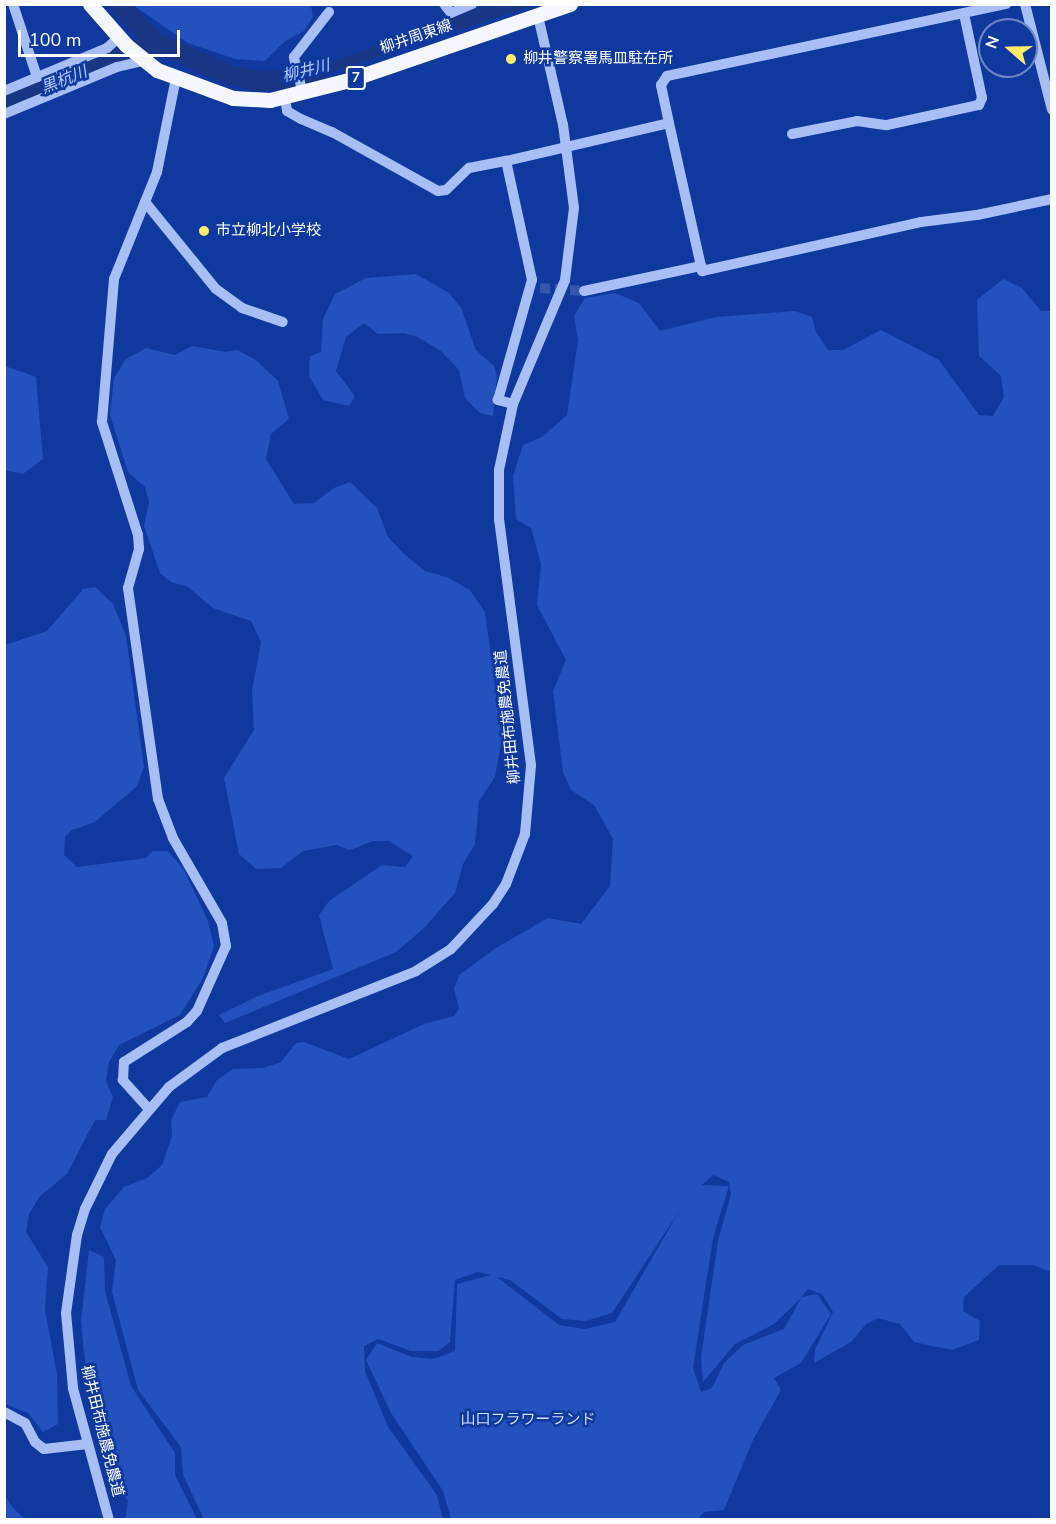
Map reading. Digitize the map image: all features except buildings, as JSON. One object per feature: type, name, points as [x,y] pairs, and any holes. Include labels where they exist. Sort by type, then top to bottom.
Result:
[{"type":"main road","name":"柳井周東線","points":[[90,4],[122,42],[143,60],[176,78],[233,98],[285,98],[570,4]]},
{"type":"street","points":[[13,4],[37,77]]},
{"type":"street","points":[[444,4],[451,13],[472,4]]},
{"type":"street","points":[[1006,4],[661,79],[702,271],[921,222],[977,216],[1052,199]]},
{"type":"street","points":[[1025,4],[1052,110]]},
{"type":"street","points":[[303,91],[295,64],[299,48],[329,12]]},
{"type":"street","points":[[792,134],[857,121],[887,125],[979,105],[982,98],[964,14]]},
{"type":"street","name":"柳井田布施農免農道","points":[[109,1520],[74,1388],[66,1335],[71,1258],[97,1182],[112,1154],[148,1108],[222,1048],[435,960],[479,922],[506,884],[525,834],[532,790],[526,715],[499,512],[499,470],[513,404],[550,318],[570,256],[574,208],[567,147],[537,16]]},
{"type":"street","points":[[4,91],[122,42]]},
{"type":"street","points":[[4,114],[117,68],[143,60]]},
{"type":"street","points":[[148,1108],[123,1080],[124,1062],[187,1022],[197,1011],[223,958],[226,936],[173,838],[158,799],[128,588],[139,549],[138,535],[102,422],[114,279],[157,172],[176,78]]},
{"type":"street","points":[[285,98],[287,111],[332,132],[438,191],[446,190],[469,168],[669,123]]},
{"type":"street","points":[[506,161],[536,289],[499,394],[498,400],[513,404]]},
{"type":"street","points":[[145,202],[216,289],[242,308],[283,322]]},
{"type":"street","points":[[584,291],[701,266]]},
{"type":"street","points":[[4,1412],[25,1423],[35,1442],[44,1449],[88,1444]]},
{"type":"green space","points":[[133,5],[311,5],[313,17],[304,31],[285,41],[265,61],[235,59],[188,43]]},
{"type":"green space","points":[[416,274],[449,293],[461,308],[476,350],[494,366],[497,376],[493,416],[480,413],[465,398],[459,370],[442,352],[418,337],[404,333],[378,334],[364,323],[346,337],[336,371],[355,396],[349,406],[323,400],[309,376],[310,356],[321,352],[323,319],[335,294],[366,278]]},
{"type":"green space","name":"山口フラワーランド","points":[[1003,279],[1022,288],[1041,311],[1052,311],[1051,1272],[1033,1265],[999,1265],[964,1297],[963,1311],[980,1321],[979,1340],[952,1350],[914,1342],[900,1324],[878,1318],[866,1324],[851,1342],[814,1363],[815,1350],[833,1312],[822,1294],[808,1289],[801,1297],[817,1294],[831,1314],[801,1363],[774,1378],[781,1390],[753,1440],[724,1510],[704,1512],[697,1520],[451,1519],[443,1491],[391,1413],[366,1360],[377,1343],[412,1357],[434,1359],[455,1351],[457,1284],[491,1275],[478,1272],[455,1280],[450,1342],[438,1351],[411,1351],[378,1339],[364,1346],[365,1371],[388,1427],[437,1495],[443,1519],[204,1519],[183,1475],[181,1447],[138,1390],[112,1292],[116,1260],[100,1227],[105,1209],[124,1187],[147,1178],[162,1165],[172,1136],[171,1120],[180,1102],[207,1097],[217,1080],[233,1069],[263,1068],[281,1062],[296,1043],[304,1042],[349,1059],[424,1024],[454,1016],[459,1009],[454,989],[459,975],[496,948],[548,918],[581,924],[610,886],[613,839],[594,805],[571,790],[563,772],[553,691],[566,660],[537,605],[541,564],[531,528],[516,519],[513,476],[523,445],[542,437],[567,415],[578,340],[574,316],[585,298],[615,293],[639,303],[660,331],[716,317],[795,311],[812,317],[816,332],[828,350],[843,350],[881,330],[939,360],[979,415],[993,416],[1004,397],[1001,376],[979,356],[977,300]],"holes":[[[713,1175],[729,1182],[731,1194],[718,1241],[701,1357],[703,1382],[735,1344],[774,1324],[801,1298],[784,1329],[743,1345],[724,1363],[712,1388],[701,1392],[693,1368],[713,1238],[729,1186],[702,1185]],[[680,1210],[615,1322],[584,1329],[559,1325],[497,1277],[510,1280],[562,1319],[586,1321],[612,1313]]]},
{"type":"green space","points":[[192,346],[226,352],[237,350],[256,360],[278,381],[289,419],[271,434],[266,459],[294,504],[314,503],[334,488],[350,482],[377,508],[388,537],[404,554],[425,571],[449,578],[470,590],[485,612],[502,737],[495,777],[479,801],[475,844],[463,864],[455,893],[424,928],[396,952],[225,1023],[219,1015],[258,996],[333,969],[319,915],[329,901],[382,865],[405,867],[413,856],[389,841],[373,841],[350,850],[336,845],[303,851],[281,868],[256,869],[239,854],[224,778],[254,730],[252,691],[261,642],[251,621],[213,608],[188,587],[171,582],[160,573],[144,526],[149,502],[145,487],[128,472],[110,415],[114,378],[126,359],[146,348],[175,355]]},
{"type":"green space","points":[[5,366],[36,377],[43,459],[23,474],[5,470]]},
{"type":"green space","points":[[95,587],[113,604],[126,636],[144,767],[137,786],[95,822],[72,830],[65,837],[64,855],[77,867],[146,858],[153,851],[168,851],[184,870],[208,921],[214,946],[203,978],[180,1015],[119,1045],[109,1062],[106,1081],[113,1097],[106,1120],[95,1120],[67,1174],[40,1196],[29,1214],[26,1232],[48,1267],[45,1310],[57,1374],[58,1424],[43,1432],[28,1413],[5,1404],[5,645],[47,631],[83,589]]},
{"type":"green space","points":[[89,1250],[104,1257],[105,1291],[131,1386],[175,1453],[175,1475],[197,1519],[125,1519],[128,1501],[114,1482],[85,1363],[81,1321]]},
{"type":"green space","points":[[5,1496],[13,1508],[25,1519],[5,1519]]},
{"type":"water","points":[[484,5],[535,5],[305,81],[301,67],[338,60]]},
{"type":"waterway","name":"柳井川","points":[[119,4],[156,43],[230,75],[258,81],[282,80],[319,70]]},
{"type":"waterway","name":"黒杭川","points":[[4,103],[151,45]]},
{"type":"tunnel","points":[[540,288],[584,291]]},
{"type":"place","name":"柳井警察署馬皿駐在所","points":[[511,59]]},
{"type":"place","name":"市立柳北小学校","points":[[204,231]]}]
